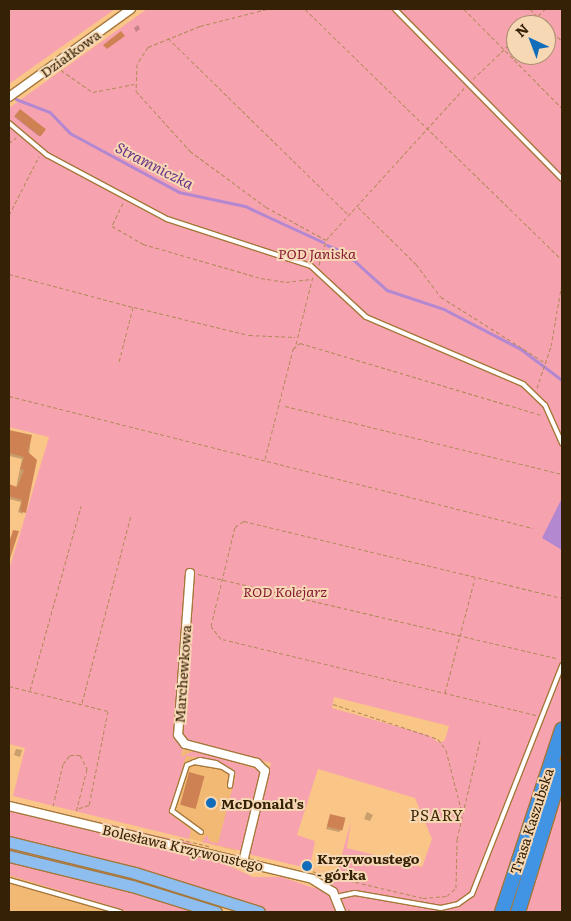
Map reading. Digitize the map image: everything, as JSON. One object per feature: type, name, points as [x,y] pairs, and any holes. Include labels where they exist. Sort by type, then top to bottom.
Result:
[{"type":"highway","name":"Trasa Kaszubska","points":[[502,912],[562,730]]},
{"type":"highway","name":"Trasa Kaszubska","points":[[518,912],[562,768]]},
{"type":"main road","points":[[9,842],[135,873],[259,912]]},
{"type":"main road","points":[[9,856],[132,886],[216,912]]},
{"type":"street","name":"Działkowa","points":[[9,97],[131,9]]},
{"type":"street","name":"Marchewkowa","points":[[190,573],[178,735],[185,744],[257,763],[264,771],[243,862]]},
{"type":"street","name":"Bolesława Krzywoustego","points":[[9,806],[316,880],[336,897]]},
{"type":"street","points":[[336,897],[341,912]]},
{"type":"lane","points":[[395,9],[562,179]]},
{"type":"lane","points":[[9,124],[42,152],[166,219],[317,271],[366,317],[498,372],[535,393],[550,414],[562,443]]},
{"type":"lane","points":[[336,897],[354,893],[449,908],[472,894],[562,665]]},
{"type":"lane","points":[[200,832],[172,811],[186,768],[194,762],[204,760],[222,767],[232,773],[230,786]]},
{"type":"lane","points":[[9,880],[120,912]]},
{"type":"path","points":[[267,9],[168,38],[142,52],[135,84],[138,96],[190,151],[266,207],[326,240]]},
{"type":"path","points":[[305,9],[562,260]]},
{"type":"path","points":[[464,9],[562,108]]},
{"type":"path","points":[[168,38],[350,216]]},
{"type":"path","points":[[265,459],[296,345],[294,337],[311,279],[317,271],[326,240],[350,216],[467,84],[506,47]]},
{"type":"path","points":[[56,63],[93,92],[135,84]]},
{"type":"path","points":[[9,143],[21,134]]},
{"type":"path","points":[[9,215],[42,152]]},
{"type":"path","points":[[126,198],[112,226],[143,244],[261,278],[286,282],[311,279]]},
{"type":"path","points":[[358,206],[416,264],[440,297],[546,362]]},
{"type":"path","points":[[9,274],[249,335],[294,337]]},
{"type":"path","points":[[535,393],[546,362],[562,283]]},
{"type":"path","points":[[119,362],[133,307]]},
{"type":"path","points":[[296,345],[550,414]]},
{"type":"path","points":[[9,396],[533,528]]},
{"type":"path","points":[[285,406],[562,474]]},
{"type":"path","points":[[30,691],[81,506]]},
{"type":"path","points":[[82,704],[131,515]]},
{"type":"path","points":[[542,717],[215,636],[211,626],[235,527],[244,521],[562,598]]},
{"type":"path","points":[[190,573],[223,578],[562,660]]},
{"type":"path","points":[[445,693],[475,578]]},
{"type":"path","points":[[9,686],[108,711],[89,805],[76,811],[87,769],[80,755],[70,756],[63,764],[53,806]]},
{"type":"path","points":[[333,704],[438,739],[446,750],[462,815]]},
{"type":"path","points":[[329,876],[424,898],[447,896],[456,888],[462,815],[480,740]]},
{"type":"path","points":[[413,903],[424,898]]},
{"type":"shaded area","points":[[562,498],[562,550],[542,538]]},
{"type":"shaded area","name":"McDonald's","points":[[184,747],[258,767],[236,851],[161,831]]},
{"type":"shaded area","points":[[9,871],[167,912],[9,912]]},
{"type":"green space","points":[[9,9],[115,9],[9,84]]},
{"type":"green space","points":[[147,9],[562,9],[562,912],[266,912],[174,879],[9,837],[9,809],[215,859],[253,877],[282,877],[314,888],[340,877],[336,876],[351,821],[347,848],[422,867],[432,839],[415,798],[318,769],[297,835],[315,841],[310,868],[333,874],[248,854],[271,763],[185,741],[181,734],[194,570],[188,570],[175,731],[184,745],[181,757],[195,750],[262,771],[242,851],[202,842],[207,835],[210,842],[218,843],[236,775],[232,768],[203,758],[186,756],[169,813],[191,830],[189,839],[13,796],[25,748],[9,744],[9,570],[49,437],[9,427],[9,108]],"holes":[[[334,697],[449,726],[445,740],[440,743],[428,735],[332,708]]]},
{"type":"green space","points":[[77,816],[154,835],[193,843],[188,845]]},
{"type":"green space","points":[[9,847],[134,877],[245,912],[9,851]]},
{"type":"green space","points":[[9,860],[130,890],[204,912],[130,912],[9,875]]},
{"type":"building","points":[[121,31],[125,36],[107,49],[103,45]]},
{"type":"building","points":[[20,109],[46,129],[40,136],[14,116]]},
{"type":"building","points":[[9,430],[32,435],[28,452],[37,460],[26,513],[20,511],[22,500],[9,496],[9,484],[17,487],[24,470],[20,469],[24,457],[9,453]]},
{"type":"building","points":[[13,530],[19,531],[10,558],[9,544]]},
{"type":"building","points":[[189,772],[204,776],[196,809],[180,805]]},
{"type":"building","points":[[330,814],[346,818],[342,830],[327,827]]},
{"type":"waterway","name":"Stramniczka","points":[[16,99],[50,112],[70,133],[179,192],[245,206],[323,242]]},
{"type":"waterway","name":"Stramniczka","points":[[327,245],[346,253],[387,290],[444,309],[521,349],[562,380]]},
{"type":"place","name":"McDonald's","points":[[211,803]]},
{"type":"place","name":"Krzywoustego - górka","points":[[307,866]]},
{"type":"district","name":"PSARY","points":[[437,815]]},
{"type":"park label","name":"POD Janiska","points":[[317,253]]},
{"type":"park label","name":"ROD Kolejarz","points":[[285,591]]}]
